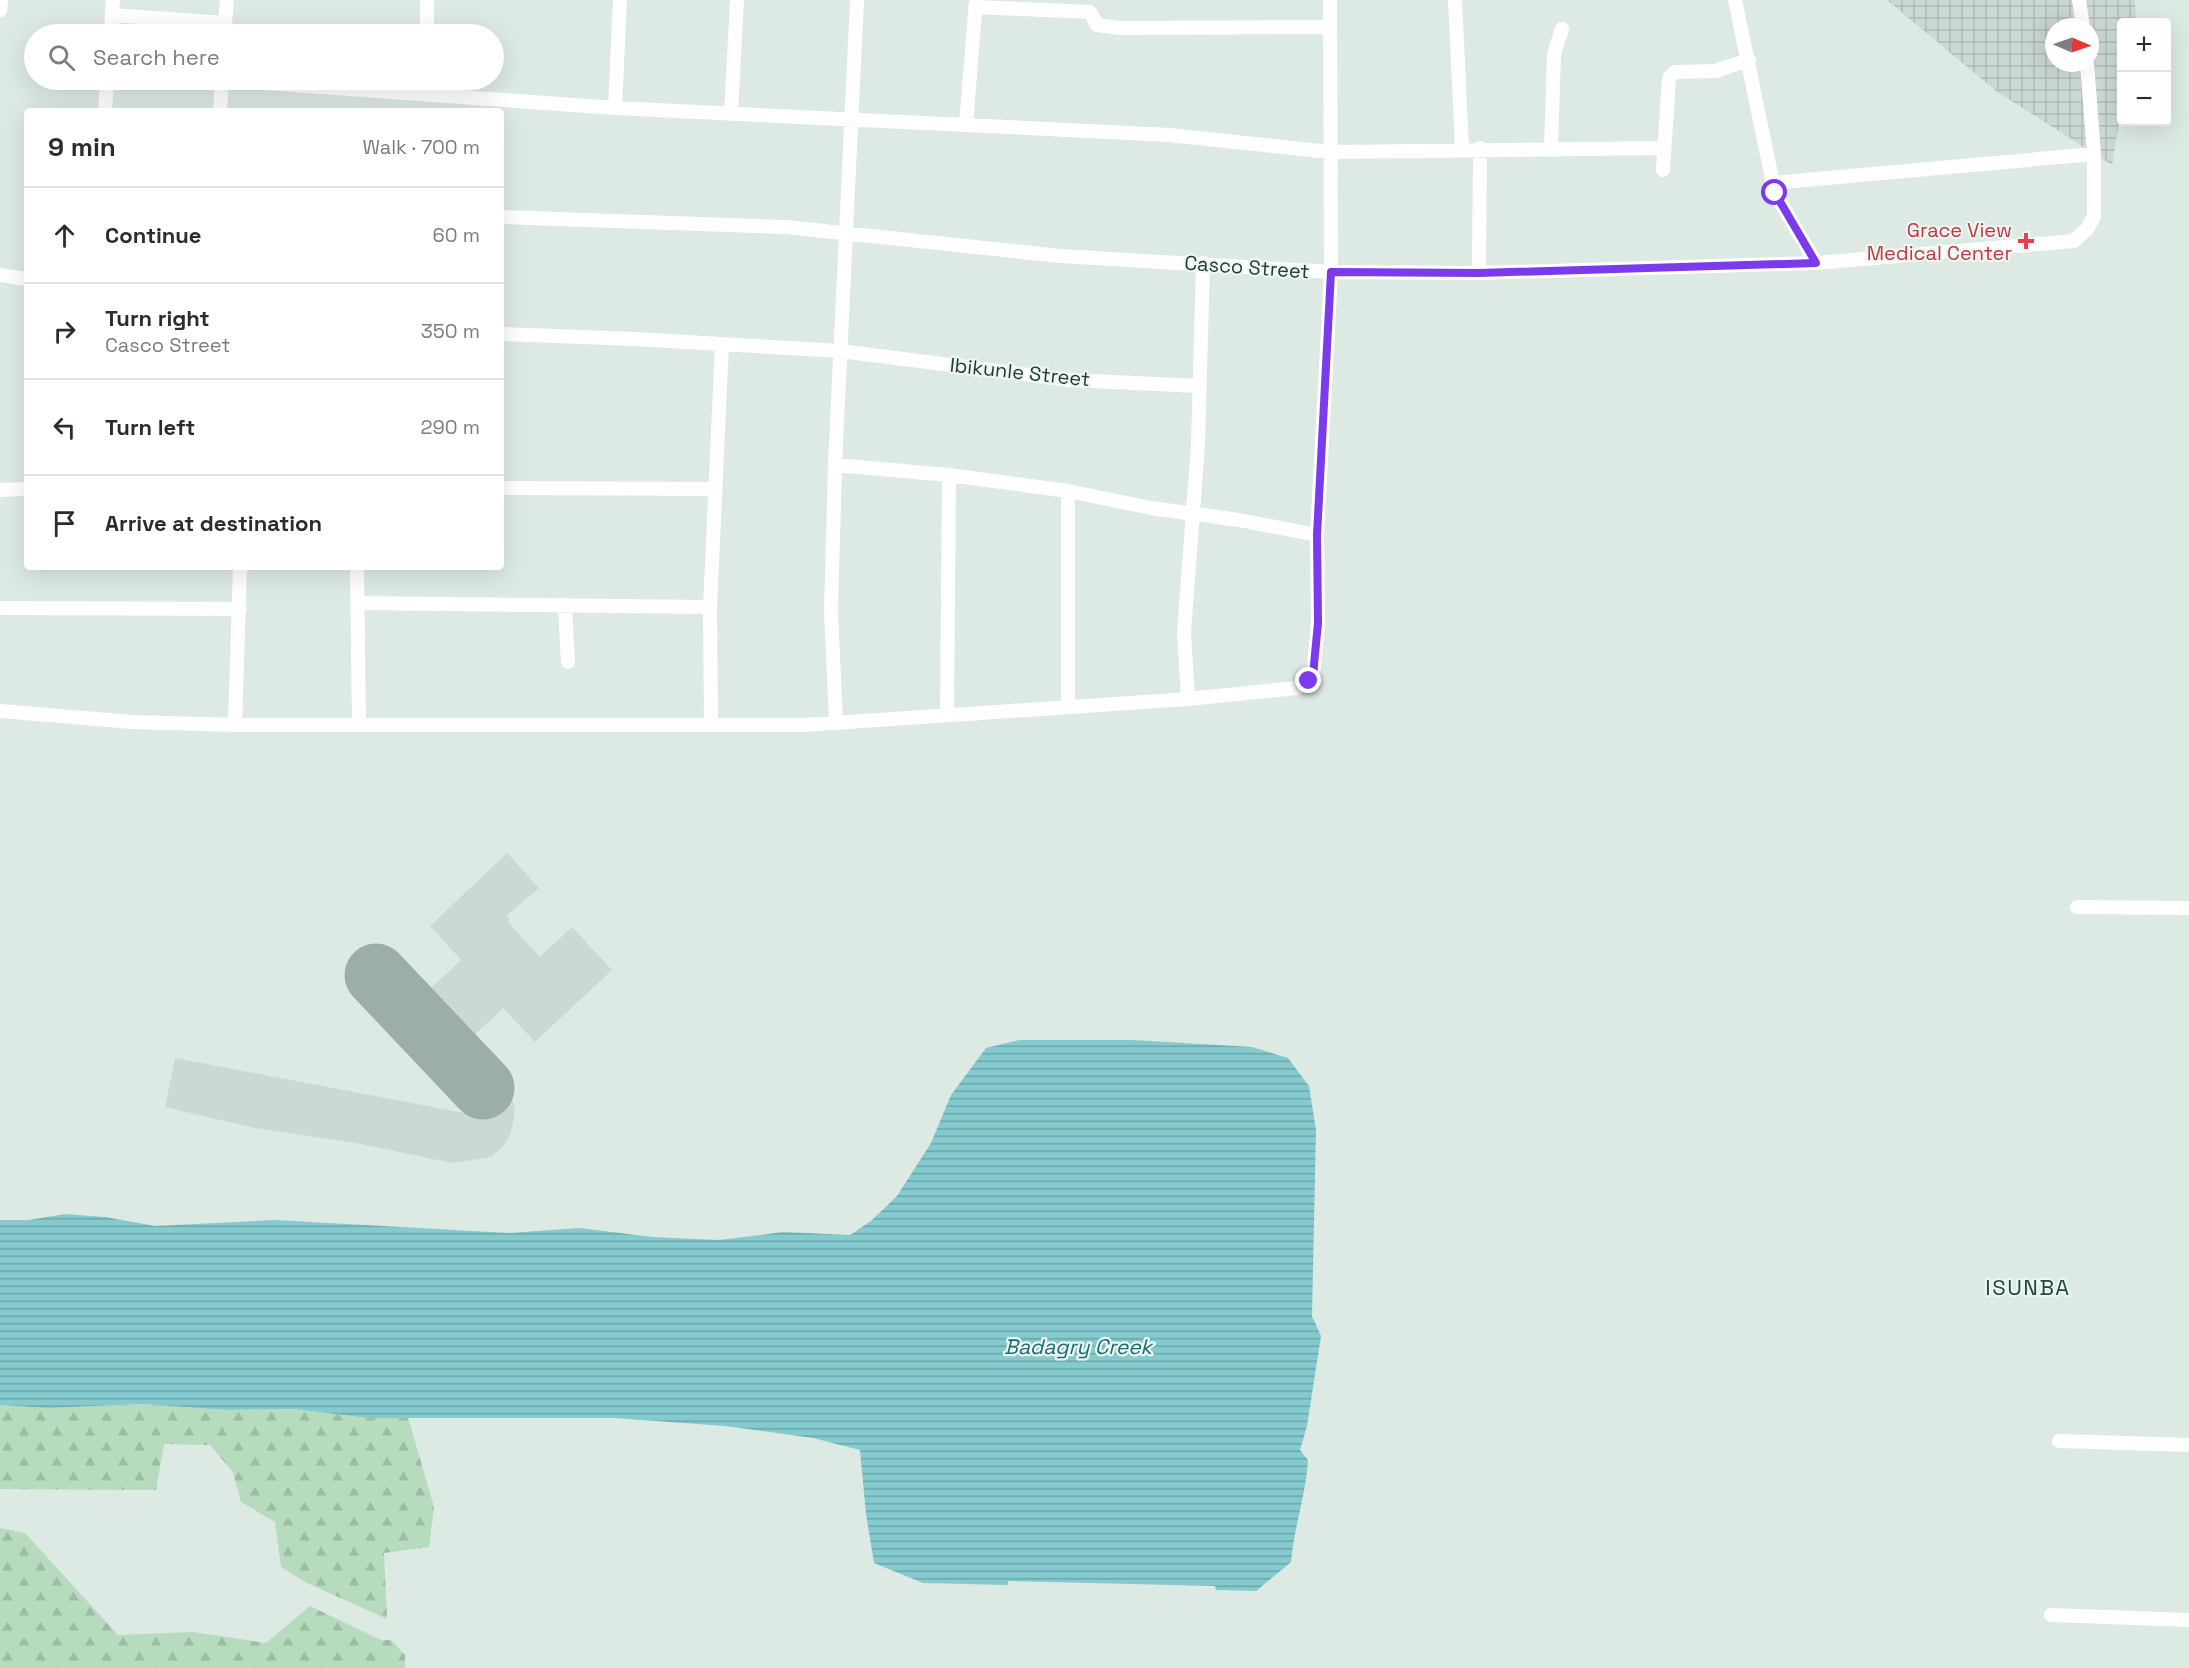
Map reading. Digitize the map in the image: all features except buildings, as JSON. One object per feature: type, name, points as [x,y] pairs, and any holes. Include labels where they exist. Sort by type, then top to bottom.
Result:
[{"type":"street","points":[[0,10],[1,0]]},
{"type":"street","points":[[112,24],[113,0]]},
{"type":"street","points":[[225,24],[227,0]]},
{"type":"street","points":[[427,0],[427,24]]},
{"type":"street","points":[[615,108],[620,0]]},
{"type":"street","points":[[731,113],[737,0]]},
{"type":"street","points":[[836,721],[831,612],[835,465],[857,0]]},
{"type":"street","points":[[0,711],[132,722],[235,725],[804,725],[1068,705],[1188,699],[1296,688],[1309,681],[1313,675],[1318,623],[1317,535],[1331,272],[1330,0]]},
{"type":"street","points":[[1455,0],[1462,149]]},
{"type":"street","points":[[1735,0],[1775,193],[1816,263]]},
{"type":"street","points":[[2079,0],[2082,18]]},
{"type":"street","points":[[966,125],[975,4],[1090,6],[1097,25],[1121,28],[1330,27]]},
{"type":"street","points":[[112,15],[185,24]]},
{"type":"street","points":[[1551,148],[1554,54],[1562,29]]},
{"type":"street","points":[[1663,170],[1669,78],[1675,72],[1715,71],[1749,60]]},
{"type":"street","name":"Casco Street","points":[[504,217],[754,225],[847,232],[1060,256],[1331,272],[1479,273],[1816,263],[2074,241],[2088,228],[2094,216],[2094,154],[2088,72]]},
{"type":"street","points":[[105,108],[106,90]]},
{"type":"street","points":[[220,108],[221,90]]},
{"type":"street","points":[[367,90],[615,108],[1170,135],[1330,152],[1480,148],[1663,148]]},
{"type":"street","points":[[425,90],[425,94]]},
{"type":"street","points":[[1479,273],[1480,148]]},
{"type":"street","points":[[1772,183],[2094,154]]},
{"type":"street","points":[[1188,699],[1184,632],[1194,514],[1203,263]]},
{"type":"street","points":[[0,275],[24,279]]},
{"type":"street","name":"Ibikunle Street","points":[[504,334],[840,351],[1070,380],[1200,386]]},
{"type":"street","points":[[711,724],[710,607],[722,344]]},
{"type":"street","points":[[835,465],[949,475],[1068,491],[1151,508],[1317,535]]},
{"type":"street","points":[[947,715],[949,475]]},
{"type":"street","points":[[504,488],[716,489]]},
{"type":"street","points":[[0,490],[24,489]]},
{"type":"street","points":[[1068,491],[1068,705]]},
{"type":"street","points":[[235,725],[240,570]]},
{"type":"street","points":[[357,570],[359,725]]},
{"type":"street","points":[[357,603],[710,607]]},
{"type":"street","points":[[565,605],[568,662]]},
{"type":"street","points":[[0,608],[240,609]]},
{"type":"street","points":[[2077,907],[2189,908]]},
{"type":"street","points":[[2059,1441],[2189,1445]]},
{"type":"street","points":[[2051,1615],[2189,1620]]},
{"type":"shaded area","points":[[1887,0],[2135,0],[2136,18],[2117,18],[2118,126],[2112,165],[1996,91]]},
{"type":"shaded area","points":[[507,853],[539,888],[507,915],[510,919],[508,922],[540,957],[572,927],[612,970],[535,1042],[503,1008],[469,1040],[499,1073],[465,1105],[359,991],[395,958],[427,992],[461,960],[430,926]]},
{"type":"shaded area","points":[[175,1058],[464,1113],[501,1078],[511,1093],[515,1111],[511,1133],[502,1148],[490,1157],[452,1163],[356,1143],[255,1128],[165,1107]]},
{"type":"green space","points":[[142,1404],[227,1410],[294,1409],[367,1418],[408,1417],[434,1507],[429,1547],[384,1553],[387,1619],[307,1583],[281,1567],[275,1522],[241,1502],[233,1472],[210,1445],[164,1444],[156,1490],[0,1489],[0,1405],[48,1408]]},
{"type":"green space","points":[[0,1528],[25,1533],[118,1635],[193,1632],[266,1643],[310,1606],[381,1640],[391,1640],[405,1655],[405,1668],[0,1668]]},
{"type":"water","name":"Badagry Creek","points":[[1019,1040],[1133,1040],[1252,1047],[1288,1058],[1309,1086],[1316,1130],[1312,1316],[1321,1336],[1307,1426],[1300,1450],[1308,1460],[1307,1473],[1291,1562],[1256,1591],[1216,1590],[1215,1586],[1008,1581],[1008,1585],[923,1583],[874,1563],[866,1514],[860,1450],[813,1438],[725,1426],[614,1418],[367,1418],[294,1409],[227,1410],[142,1404],[48,1408],[0,1405],[0,1220],[29,1220],[65,1214],[105,1217],[155,1226],[275,1220],[509,1233],[579,1228],[653,1237],[719,1240],[783,1232],[850,1235],[871,1221],[897,1196],[931,1143],[951,1095],[986,1048]]},
{"type":"runway","points":[[376,975],[483,1088]]},
{"type":"place","name":"Grace View Medical Center","points":[[2026,241]]},
{"type":"district","name":"ISUNBA","points":[[2028,1287]]},
{"type":"route","points":[[1309,681],[1313,675],[1318,623],[1317,535],[1331,272],[1479,273],[1816,263],[1775,193]]}]
